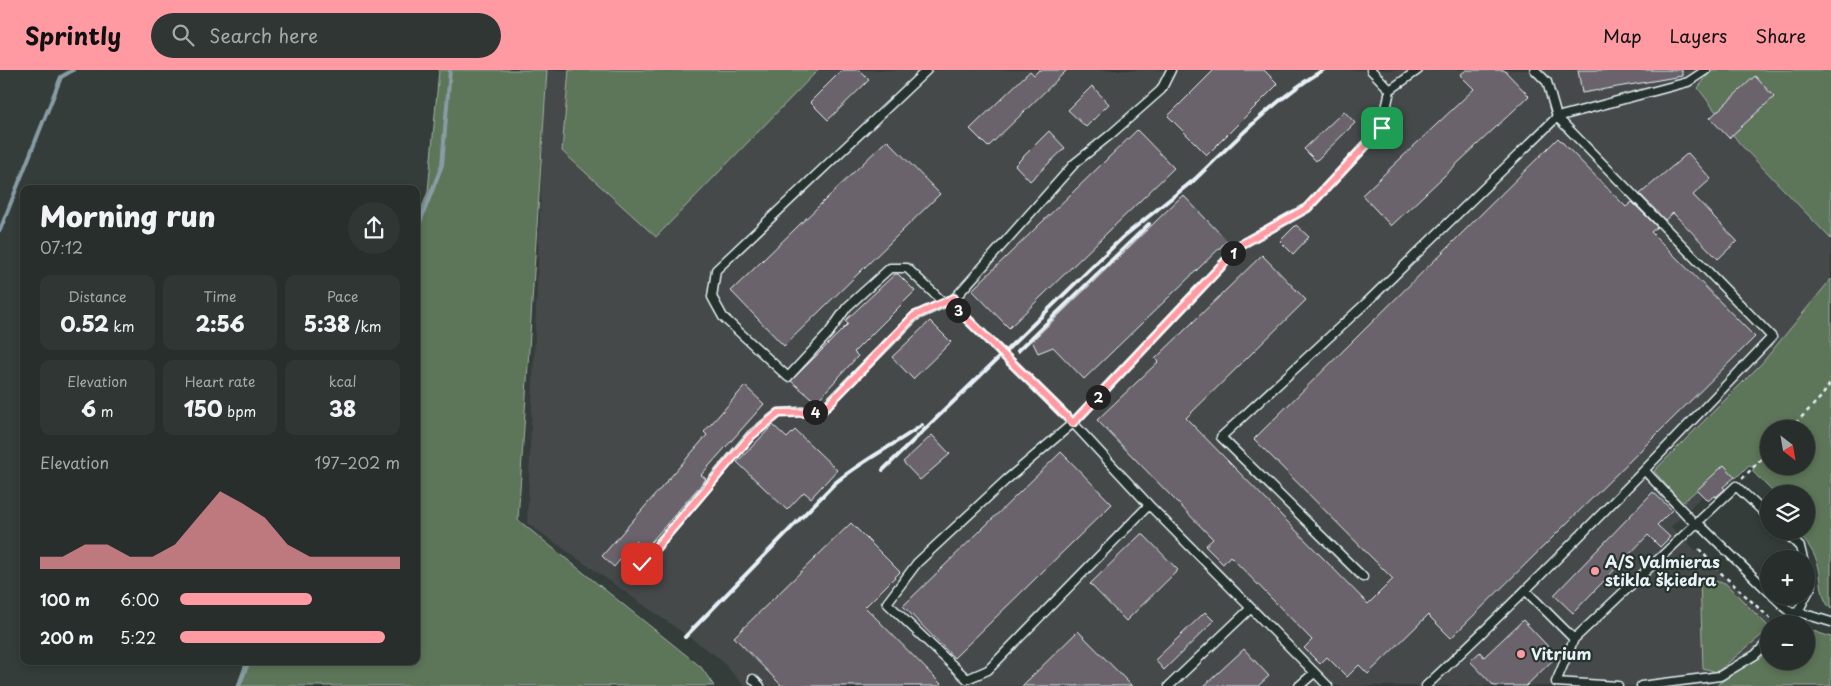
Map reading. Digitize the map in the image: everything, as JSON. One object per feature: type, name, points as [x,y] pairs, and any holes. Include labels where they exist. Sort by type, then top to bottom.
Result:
[{"type":"lane","points":[[927,70],[716,270],[712,297],[723,318],[788,378],[828,334],[847,307],[890,268],[907,268],[944,302]]},
{"type":"lane","points":[[642,564],[751,436],[779,413],[821,412],[914,316],[954,298],[1075,163],[1161,90],[1171,70]]},
{"type":"lane","points":[[1371,70],[1390,90]]},
{"type":"lane","points":[[1150,504],[988,670],[967,678],[887,603],[917,563],[1005,481],[1073,423],[1242,244],[1307,208],[1382,128],[1390,90],[1418,70]]},
{"type":"lane","points":[[1426,686],[1526,591],[1645,471],[1772,338],[1557,117],[1548,82],[1535,70]]},
{"type":"lane","points":[[1364,578],[1221,437],[1366,303],[1557,117],[1688,82],[1706,70]]},
{"type":"lane","points":[[954,298],[957,309],[1073,423],[1328,686]]},
{"type":"lane","points":[[1645,471],[1697,524],[1760,584]]},
{"type":"lane","points":[[1618,686],[1556,682],[1574,639],[1736,486],[1760,509]]},
{"type":"lane","points":[[1793,540],[1801,550]]},
{"type":"lane","points":[[1526,591],[1574,639]]},
{"type":"lane","points":[[1783,605],[1791,613],[1798,612],[1831,622]]},
{"type":"lane","points":[[1795,615],[1802,605]]},
{"type":"lane","points":[[1169,686],[1251,608]]},
{"type":"lane","points":[[1641,686],[1720,676],[1760,650]]},
{"type":"lane","points":[[1299,686],[1314,673]]},
{"type":"lane","points":[[753,678],[760,686]]},
{"type":"path","points":[[1799,420],[1822,396],[1831,382]]},
{"type":"path","points":[[1736,486],[1760,461]]},
{"type":"path","points":[[1699,549],[1766,615]]},
{"type":"shaded area","points":[[546,70],[1831,70],[1831,330],[1765,420],[1760,420],[1760,427],[1731,467],[1671,527],[1764,615],[1760,615],[1760,643],[1708,686],[744,686],[719,658],[527,523]]},
{"type":"green space","points":[[439,70],[547,70],[518,520],[701,667],[714,686],[237,686],[245,665],[420,665],[420,213],[428,192]]},
{"type":"green space","points":[[569,70],[818,70],[656,237],[562,151]]},
{"type":"green space","points":[[1713,70],[1831,70],[1831,239],[1740,144],[1698,88]]},
{"type":"green space","points":[[1831,279],[1831,609],[1822,590],[1815,550],[1811,550],[1804,540],[1815,540],[1815,485],[1766,485],[1752,471],[1754,469],[1749,465],[1736,478],[1724,466],[1682,503],[1654,471],[1762,363]]},
{"type":"green space","points":[[1700,579],[1725,583],[1760,618],[1760,636],[1717,672],[1703,668]]},
{"type":"green space","points":[[1815,632],[1831,637],[1831,686],[1715,686],[1760,656],[1760,670],[1815,670]]},
{"type":"building","points":[[842,70],[859,70],[869,80],[828,120],[810,102]]},
{"type":"building","points":[[1039,70],[1067,70],[988,147],[970,129],[1030,71],[1034,75]]},
{"type":"building","points":[[1214,70],[1264,70],[1278,84],[1207,155],[1168,116]]},
{"type":"building","points":[[1466,70],[1504,70],[1529,96],[1391,226],[1362,195],[1474,89],[1460,75]]},
{"type":"building","points":[[1578,70],[1682,70],[1682,76],[1582,93]]},
{"type":"building","points":[[1755,76],[1774,97],[1729,138],[1710,118]]},
{"type":"building","points":[[1092,86],[1109,104],[1086,127],[1068,110]]},
{"type":"building","points":[[1344,111],[1355,123],[1316,161],[1304,149]]},
{"type":"building","points":[[1137,130],[1174,168],[1009,328],[972,290]]},
{"type":"building","points":[[1049,131],[1065,148],[1030,181],[1015,165]]},
{"type":"building","points":[[1558,138],[1626,207],[1632,202],[1657,227],[1651,232],[1755,337],[1451,638],[1428,615],[1368,674],[1359,665],[1347,677],[1327,657],[1320,664],[1304,648],[1312,640],[1230,556],[1223,564],[1205,546],[1213,539],[1097,420],[1158,362],[1155,359],[1262,255],[1306,300],[1186,418],[1368,604],[1393,579],[1254,439]]},
{"type":"building","points":[[887,140],[940,194],[784,346],[731,291]]},
{"type":"building","points":[[1688,153],[1711,179],[1693,195],[1737,241],[1718,259],[1673,213],[1665,220],[1640,194]]},
{"type":"building","points":[[1183,195],[1227,241],[1084,379],[1053,347],[1038,353],[1032,341]]},
{"type":"building","points":[[1296,225],[1309,237],[1293,254],[1280,241]]},
{"type":"building","points":[[895,274],[898,274],[915,291],[854,352],[858,356],[816,402],[791,381],[848,324],[845,321]]},
{"type":"building","points":[[930,321],[951,342],[913,379],[892,357]]},
{"type":"building","points":[[745,386],[764,404],[701,475],[706,479],[645,549],[636,541],[614,567],[602,556],[707,435],[704,432]]},
{"type":"building","points":[[773,425],[787,438],[795,430],[837,470],[811,498],[804,492],[787,510],[737,462]]},
{"type":"building","points":[[932,435],[950,454],[920,480],[903,462]]},
{"type":"building","points":[[1061,452],[1112,504],[954,658],[903,606]]},
{"type":"building","points":[[1724,465],[1735,477],[1723,487],[1725,489],[1716,497],[1715,495],[1708,501],[1697,490]]},
{"type":"building","name":"A/S Valmieras stikla šķiedra","points":[[1653,492],[1672,510],[1657,525],[1670,537],[1660,547],[1648,535],[1573,613],[1554,595]]},
{"type":"building","points":[[851,523],[900,572],[865,607],[943,686],[782,686],[734,637]]},
{"type":"building","points":[[1142,533],[1178,570],[1126,621],[1090,584]]},
{"type":"building","points":[[1205,612],[1214,621],[1164,670],[1155,660]]},
{"type":"building","name":"Vitrium","points":[[1523,620],[1557,656],[1526,686],[1494,686],[1470,661],[1480,652],[1484,657]]},
{"type":"building","points":[[1078,631],[1132,686],[1022,686]]},
{"type":"building","points":[[1244,649],[1269,676],[1258,686],[1204,686]]},
{"type":"waterway","points":[[0,230],[61,77],[73,70]]},
{"type":"waterway","points":[[420,222],[442,165],[450,70]]},
{"type":"waterway","points":[[239,686],[247,665]]},
{"type":"railway","points":[[1190,184],[1270,108],[1323,70]]},
{"type":"railway","points":[[883,470],[1123,237],[1195,179]]},
{"type":"railway","points":[[1018,351],[1149,224]]},
{"type":"railway","points":[[685,637],[834,484],[855,468],[922,425]]},
{"type":"place","name":"A/S Valmieras stikla šķiedra","points":[[1595,571]]},
{"type":"place","name":"Vitrium","points":[[1521,654]]},
{"type":"route","points":[[642,564],[751,436],[779,413],[821,412],[914,316],[954,298],[957,309],[1073,423],[1242,244],[1307,208],[1382,128]]}]
